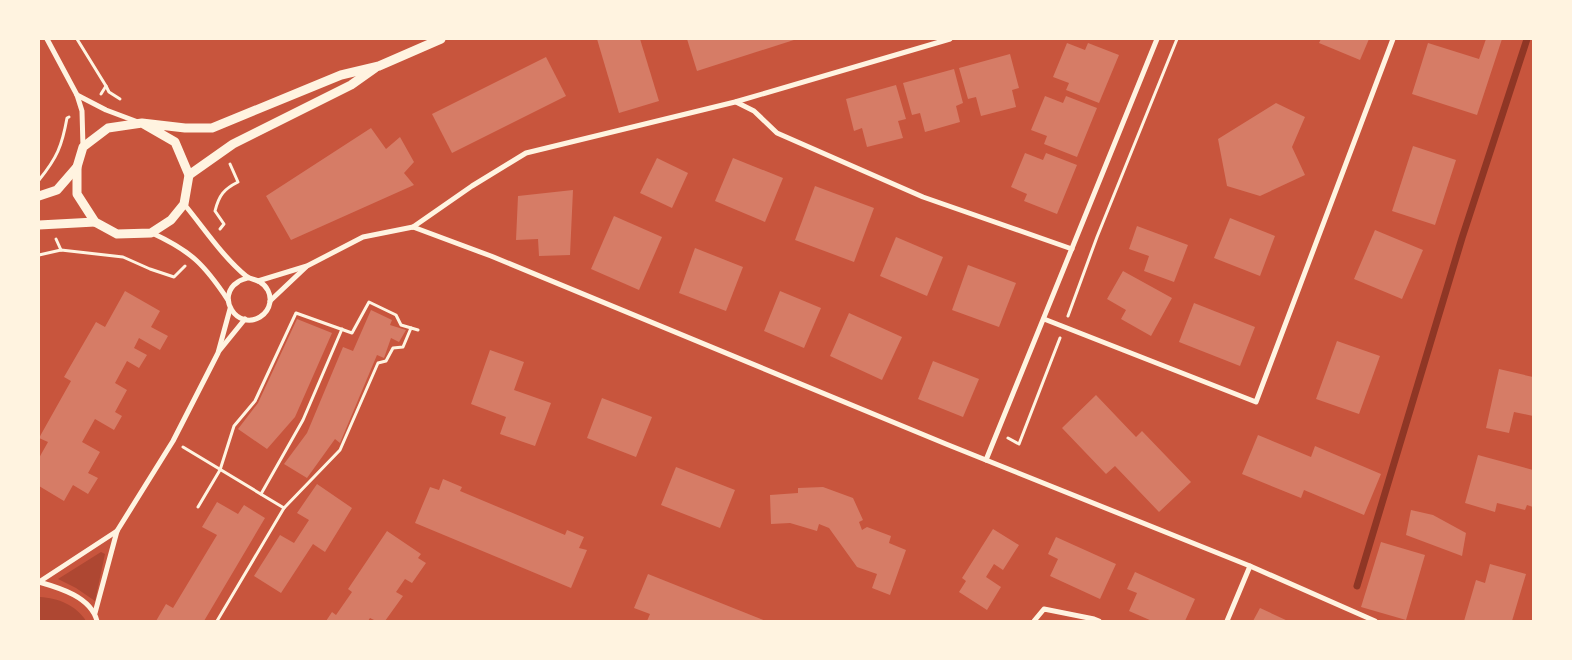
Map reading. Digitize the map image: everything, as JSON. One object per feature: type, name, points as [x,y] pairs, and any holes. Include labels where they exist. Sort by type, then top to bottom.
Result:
[{"type":"street","points":[[39,196],[57,190],[76,166],[83,147],[82,111],[77,95],[47,39]]},
{"type":"street","points":[[83,147],[108,128],[142,123],[185,128],[212,128],[341,75],[379,66],[441,39]]},
{"type":"street","points":[[258,281],[307,266],[363,237],[413,227],[472,186],[526,153],[736,102],[950,39]]},
{"type":"street","points":[[986,460],[1157,39]]},
{"type":"street","points":[[1044,319],[1256,402],[1393,39]]},
{"type":"street","points":[[189,175],[233,144],[351,85],[379,66]]},
{"type":"street","points":[[77,95],[106,110],[142,123],[175,142],[189,175],[184,204],[171,220],[151,233]]},
{"type":"street","points":[[736,102],[754,111],[777,133],[923,197],[1072,249]]},
{"type":"street","points":[[76,166],[77,194],[95,222],[117,234],[151,233],[176,244],[194,257],[211,274],[228,300],[230,309],[234,314],[245,319],[256,319],[264,315],[270,301],[269,292],[265,286],[258,281],[248,278],[234,264],[184,204]]},
{"type":"street","points":[[39,225],[95,222]]},
{"type":"street","points":[[413,227],[491,256],[986,460],[1250,566],[1375,621]]},
{"type":"street","points":[[270,301],[307,266]]},
{"type":"street","points":[[228,300],[230,291],[237,282],[248,278]]},
{"type":"street","points":[[218,353],[230,309]]},
{"type":"street","points":[[97,621],[95,613],[117,531],[173,441],[218,353],[245,319]]},
{"type":"street","points":[[39,582],[117,531]]},
{"type":"street","points":[[1227,621],[1250,566]]},
{"type":"street","points":[[39,582],[70,592],[95,613]]},
{"type":"street","points":[[1034,621],[1044,609],[1099,621]]},
{"type":"path","points":[[998,434],[1019,444],[1097,237],[1177,39]]},
{"type":"path","points":[[39,255],[60,250]]},
{"type":"path","points":[[198,507],[220,470],[234,426],[255,401],[296,313],[352,333],[369,302],[396,315],[401,325],[418,330]]},
{"type":"path","points":[[217,621],[284,508],[340,450],[378,364],[386,361],[393,348],[403,346],[411,328]]},
{"type":"path","points":[[260,494],[303,420],[342,329]]},
{"type":"path","points":[[173,441],[284,508]]},
{"type":"shaded area","points":[[101,552],[105,554],[95,601],[58,579]]},
{"type":"shaded area","points":[[40,597],[66,603],[82,615],[86,621],[39,621]]},
{"type":"building","points":[[597,39],[640,39],[659,101],[619,113]]},
{"type":"building","points":[[687,39],[797,39],[697,71]]},
{"type":"building","points":[[1321,39],[1369,39],[1360,60],[1319,43]]},
{"type":"building","points":[[1486,39],[1502,39],[1477,115],[1412,94],[1428,43],[1479,59]]},
{"type":"building","points":[[1067,43],[1085,50],[1088,43],[1119,55],[1099,103],[1066,90],[1069,83],[1053,77]]},
{"type":"building","points":[[1010,54],[1019,88],[1012,90],[1016,107],[981,116],[976,97],[968,99],[959,68]]},
{"type":"building","points":[[546,57],[566,96],[452,153],[432,114]]},
{"type":"building","points":[[954,69],[963,103],[956,106],[960,122],[925,132],[920,113],[912,115],[903,83]]},
{"type":"building","points":[[896,85],[906,119],[898,121],[903,138],[867,147],[862,128],[854,131],[846,99]]},
{"type":"building","points":[[1045,96],[1063,103],[1066,96],[1097,108],[1077,157],[1044,144],[1047,136],[1031,130]]},
{"type":"building","points":[[1276,103],[1305,117],[1292,147],[1305,175],[1260,196],[1227,186],[1218,139]]},
{"type":"building","points":[[371,128],[386,149],[400,137],[414,162],[404,173],[414,185],[291,240],[266,196]]},
{"type":"building","points":[[1413,146],[1456,160],[1435,225],[1392,211]]},
{"type":"building","points":[[1025,153],[1043,160],[1046,153],[1077,165],[1057,214],[1024,201],[1027,194],[1011,187]]},
{"type":"building","points":[[657,158],[688,173],[672,208],[640,193]]},
{"type":"building","points":[[733,158],[783,178],[765,222],[715,201]]},
{"type":"building","points":[[815,186],[874,208],[854,262],[795,240]]},
{"type":"building","points":[[573,190],[570,255],[539,256],[538,239],[516,240],[518,196]]},
{"type":"building","points":[[614,216],[662,237],[639,290],[591,269]]},
{"type":"building","points":[[1230,218],[1275,236],[1260,276],[1214,258]]},
{"type":"building","points":[[1137,226],[1188,245],[1174,282],[1144,271],[1149,256],[1129,249]]},
{"type":"building","points":[[1375,230],[1423,250],[1402,299],[1354,279]]},
{"type":"building","points":[[896,237],[943,257],[927,296],[880,276]]},
{"type":"building","points":[[695,248],[743,267],[726,311],[679,293]]},
{"type":"building","points":[[968,265],[1016,283],[999,327],[952,310]]},
{"type":"building","points":[[1123,271],[1172,298],[1151,336],[1121,319],[1126,310],[1107,299]]},
{"type":"building","points":[[125,291],[160,311],[151,327],[168,336],[160,350],[139,338],[134,348],[147,355],[139,368],[127,361],[115,383],[127,390],[115,412],[122,416],[114,430],[95,419],[82,442],[100,452],[88,473],[98,478],[88,494],[73,485],[64,501],[39,486],[39,458],[48,442],[39,438],[71,381],[64,377],[96,322],[105,327]]},
{"type":"building","points":[[780,291],[821,308],[804,348],[764,331]]},
{"type":"building","points":[[1194,303],[1255,327],[1240,366],[1179,342]]},
{"type":"building","points":[[371,310],[392,320],[390,325],[406,330],[399,342],[391,338],[384,358],[377,355],[340,443],[335,439],[307,478],[284,464],[307,433],[343,347],[353,351]]},
{"type":"building","points":[[849,313],[902,337],[882,380],[830,356]]},
{"type":"building","points":[[297,319],[332,333],[295,417],[267,449],[238,429],[258,403]]},
{"type":"building","points":[[1337,341],[1380,356],[1359,414],[1316,399]]},
{"type":"building","points":[[490,350],[524,362],[514,390],[551,403],[535,446],[500,434],[506,417],[471,404]]},
{"type":"building","points":[[933,361],[979,379],[963,417],[918,399]]},
{"type":"building","points":[[1499,369],[1533,377],[1533,416],[1514,412],[1509,433],[1486,428]]},
{"type":"building","points":[[1096,395],[1136,437],[1142,431],[1191,482],[1159,512],[1115,466],[1106,474],[1062,428]]},
{"type":"building","points":[[602,398],[652,417],[636,457],[587,438]]},
{"type":"building","points":[[1258,435],[1311,457],[1315,446],[1381,474],[1364,515],[1304,490],[1301,498],[1242,474]]},
{"type":"building","points":[[1478,455],[1533,470],[1533,507],[1527,505],[1525,510],[1497,503],[1495,512],[1465,503]]},
{"type":"building","points":[[676,467],[735,490],[720,528],[661,505]]},
{"type":"building","points":[[443,479],[462,487],[460,491],[565,535],[567,530],[584,537],[579,548],[587,550],[571,588],[415,523],[430,487],[439,490]]},
{"type":"building","points":[[317,484],[352,508],[325,552],[313,544],[281,593],[254,576],[280,535],[294,543],[309,520],[297,513]]},
{"type":"building","points":[[823,487],[853,498],[863,520],[859,522],[862,530],[867,527],[891,536],[889,543],[906,550],[890,595],[872,588],[877,574],[857,567],[829,528],[819,524],[817,531],[790,523],[771,524],[770,495],[798,493],[798,488]]},
{"type":"building","points":[[217,502],[238,514],[244,505],[265,518],[204,621],[156,621],[166,604],[173,608],[217,535],[202,527]]},
{"type":"building","points":[[1411,510],[1433,515],[1466,533],[1462,556],[1406,535]]},
{"type":"building","points":[[993,529],[1019,545],[1003,570],[994,564],[986,577],[1001,587],[987,610],[959,592],[966,581],[962,578]]},
{"type":"building","points":[[387,531],[421,554],[418,558],[426,563],[412,583],[405,579],[396,592],[403,596],[385,621],[376,621],[370,618],[368,621],[326,621],[332,612],[336,615],[352,592],[348,589]]},
{"type":"building","points":[[1056,537],[1116,564],[1100,599],[1050,576],[1058,559],[1048,554]]},
{"type":"building","points":[[1381,542],[1425,555],[1406,620],[1361,607]]},
{"type":"building","points":[[1490,564],[1526,574],[1512,621],[1464,621],[1476,580],[1485,583]]},
{"type":"building","points":[[1135,572],[1195,599],[1185,621],[1152,621],[1129,611],[1137,593],[1127,589]]},
{"type":"building","points":[[648,574],[766,621],[647,621],[650,614],[634,608]]},
{"type":"building","points":[[1260,608],[1288,621],[1253,621]]},
{"type":"waterway","points":[[1357,586],[1462,238],[1527,39]]}]
